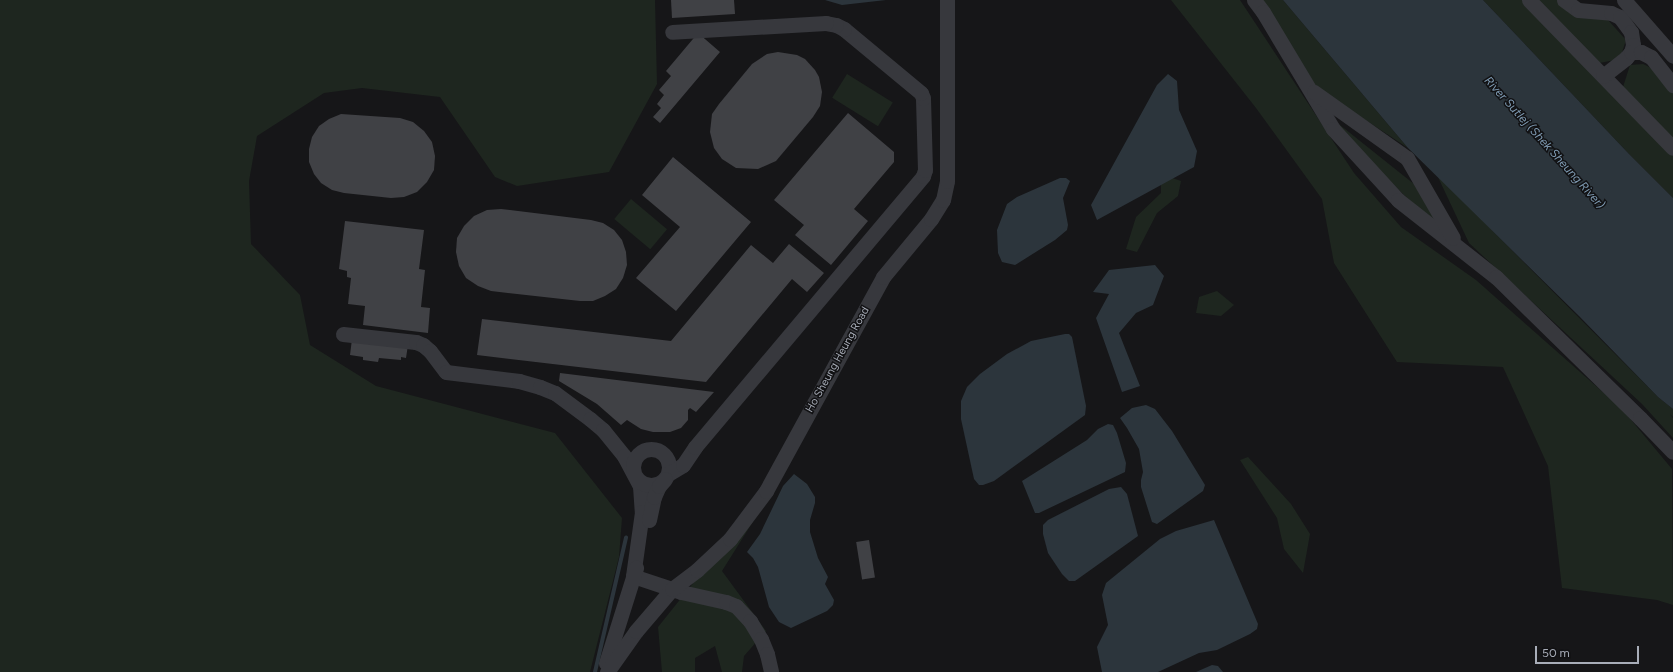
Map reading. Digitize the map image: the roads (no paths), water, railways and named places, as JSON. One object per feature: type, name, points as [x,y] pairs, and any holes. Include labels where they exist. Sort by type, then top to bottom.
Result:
[{"type":"street","name":"Ho Sheung Heung Road","points":[[607,672],[636,631],[672,589],[697,570],[730,539],[766,491],[883,277],[931,219],[943,200],[947,181],[947,0]]},
{"type":"street","points":[[1254,0],[1263,12],[1333,129],[1398,200],[1496,277],[1673,452]]},
{"type":"street","points":[[1529,0],[1673,148]]},
{"type":"street","points":[[1564,0],[1578,10],[1611,13],[1620,17],[1631,32],[1633,45],[1631,52],[1626,58],[1603,76]]},
{"type":"street","points":[[1624,0],[1673,56]]},
{"type":"street","points":[[343,334],[416,342],[423,345],[430,351],[446,372],[519,381],[555,393],[590,419],[614,442],[640,481],[648,484],[656,484],[683,465],[695,447],[922,176],[925,170],[923,98],[915,88],[844,29],[836,25],[826,23],[672,32]]},
{"type":"street","points":[[1631,52],[1641,52],[1651,57],[1673,85]]},
{"type":"street","points":[[1309,88],[1407,158],[1457,246]]},
{"type":"street","points":[[614,442],[628,447],[674,452],[695,447]]},
{"type":"street","points":[[604,672],[643,545],[654,497],[659,486],[666,477],[669,462],[667,457],[654,449],[640,452],[636,456],[633,467],[641,491],[642,512],[633,576]]},
{"type":"street","points":[[633,576],[672,589],[726,602],[736,606],[750,621],[761,639],[767,654],[771,672]]},
{"type":"water","points":[[825,0],[886,0],[842,5]]},
{"type":"water","name":"River Sutlej (Shek Sheung River)","points":[[1283,0],[1483,0],[1629,154],[1673,198],[1673,409],[1658,397],[1579,316],[1408,148]]},
{"type":"water","points":[[1168,74],[1177,81],[1179,110],[1197,151],[1194,167],[1097,220],[1091,205],[1157,85]]},
{"type":"water","points":[[1060,178],[1066,178],[1070,181],[1063,198],[1068,225],[1067,230],[1055,240],[1015,265],[1002,262],[998,253],[997,230],[1007,204],[1017,197]]},
{"type":"water","points":[[1155,265],[1164,276],[1153,305],[1136,313],[1119,333],[1140,386],[1122,392],[1096,318],[1109,294],[1093,292],[1109,270]]},
{"type":"water","points":[[1069,334],[1072,337],[1086,406],[1085,415],[994,481],[979,485],[974,479],[961,419],[961,401],[967,387],[980,374],[1007,354],[1031,341]]},
{"type":"water","points":[[1146,405],[1155,409],[1172,431],[1205,485],[1203,491],[1157,524],[1152,522],[1141,487],[1143,472],[1139,449],[1120,418],[1132,408]]},
{"type":"water","points":[[1108,424],[1113,425],[1117,433],[1126,463],[1125,472],[1039,513],[1035,513],[1022,481],[1087,440],[1098,429]]},
{"type":"water","points":[[794,474],[807,484],[815,497],[815,503],[810,520],[810,532],[818,558],[828,577],[825,584],[834,600],[833,605],[827,611],[791,628],[779,622],[769,607],[758,567],[753,558],[747,552],[760,534],[783,486]]},
{"type":"water","points":[[1121,487],[1127,494],[1138,536],[1075,581],[1069,581],[1062,574],[1048,553],[1043,534],[1043,525],[1048,520],[1109,489]]},
{"type":"water","points":[[1214,520],[1258,624],[1257,629],[1217,650],[1199,653],[1158,672],[1102,672],[1097,647],[1108,625],[1102,595],[1106,583],[1160,539],[1176,531]]},
{"type":"water","points":[[1212,665],[1218,666],[1223,672],[1196,672]]},
{"type":"waterway","points":[[595,672],[626,538]]}]
